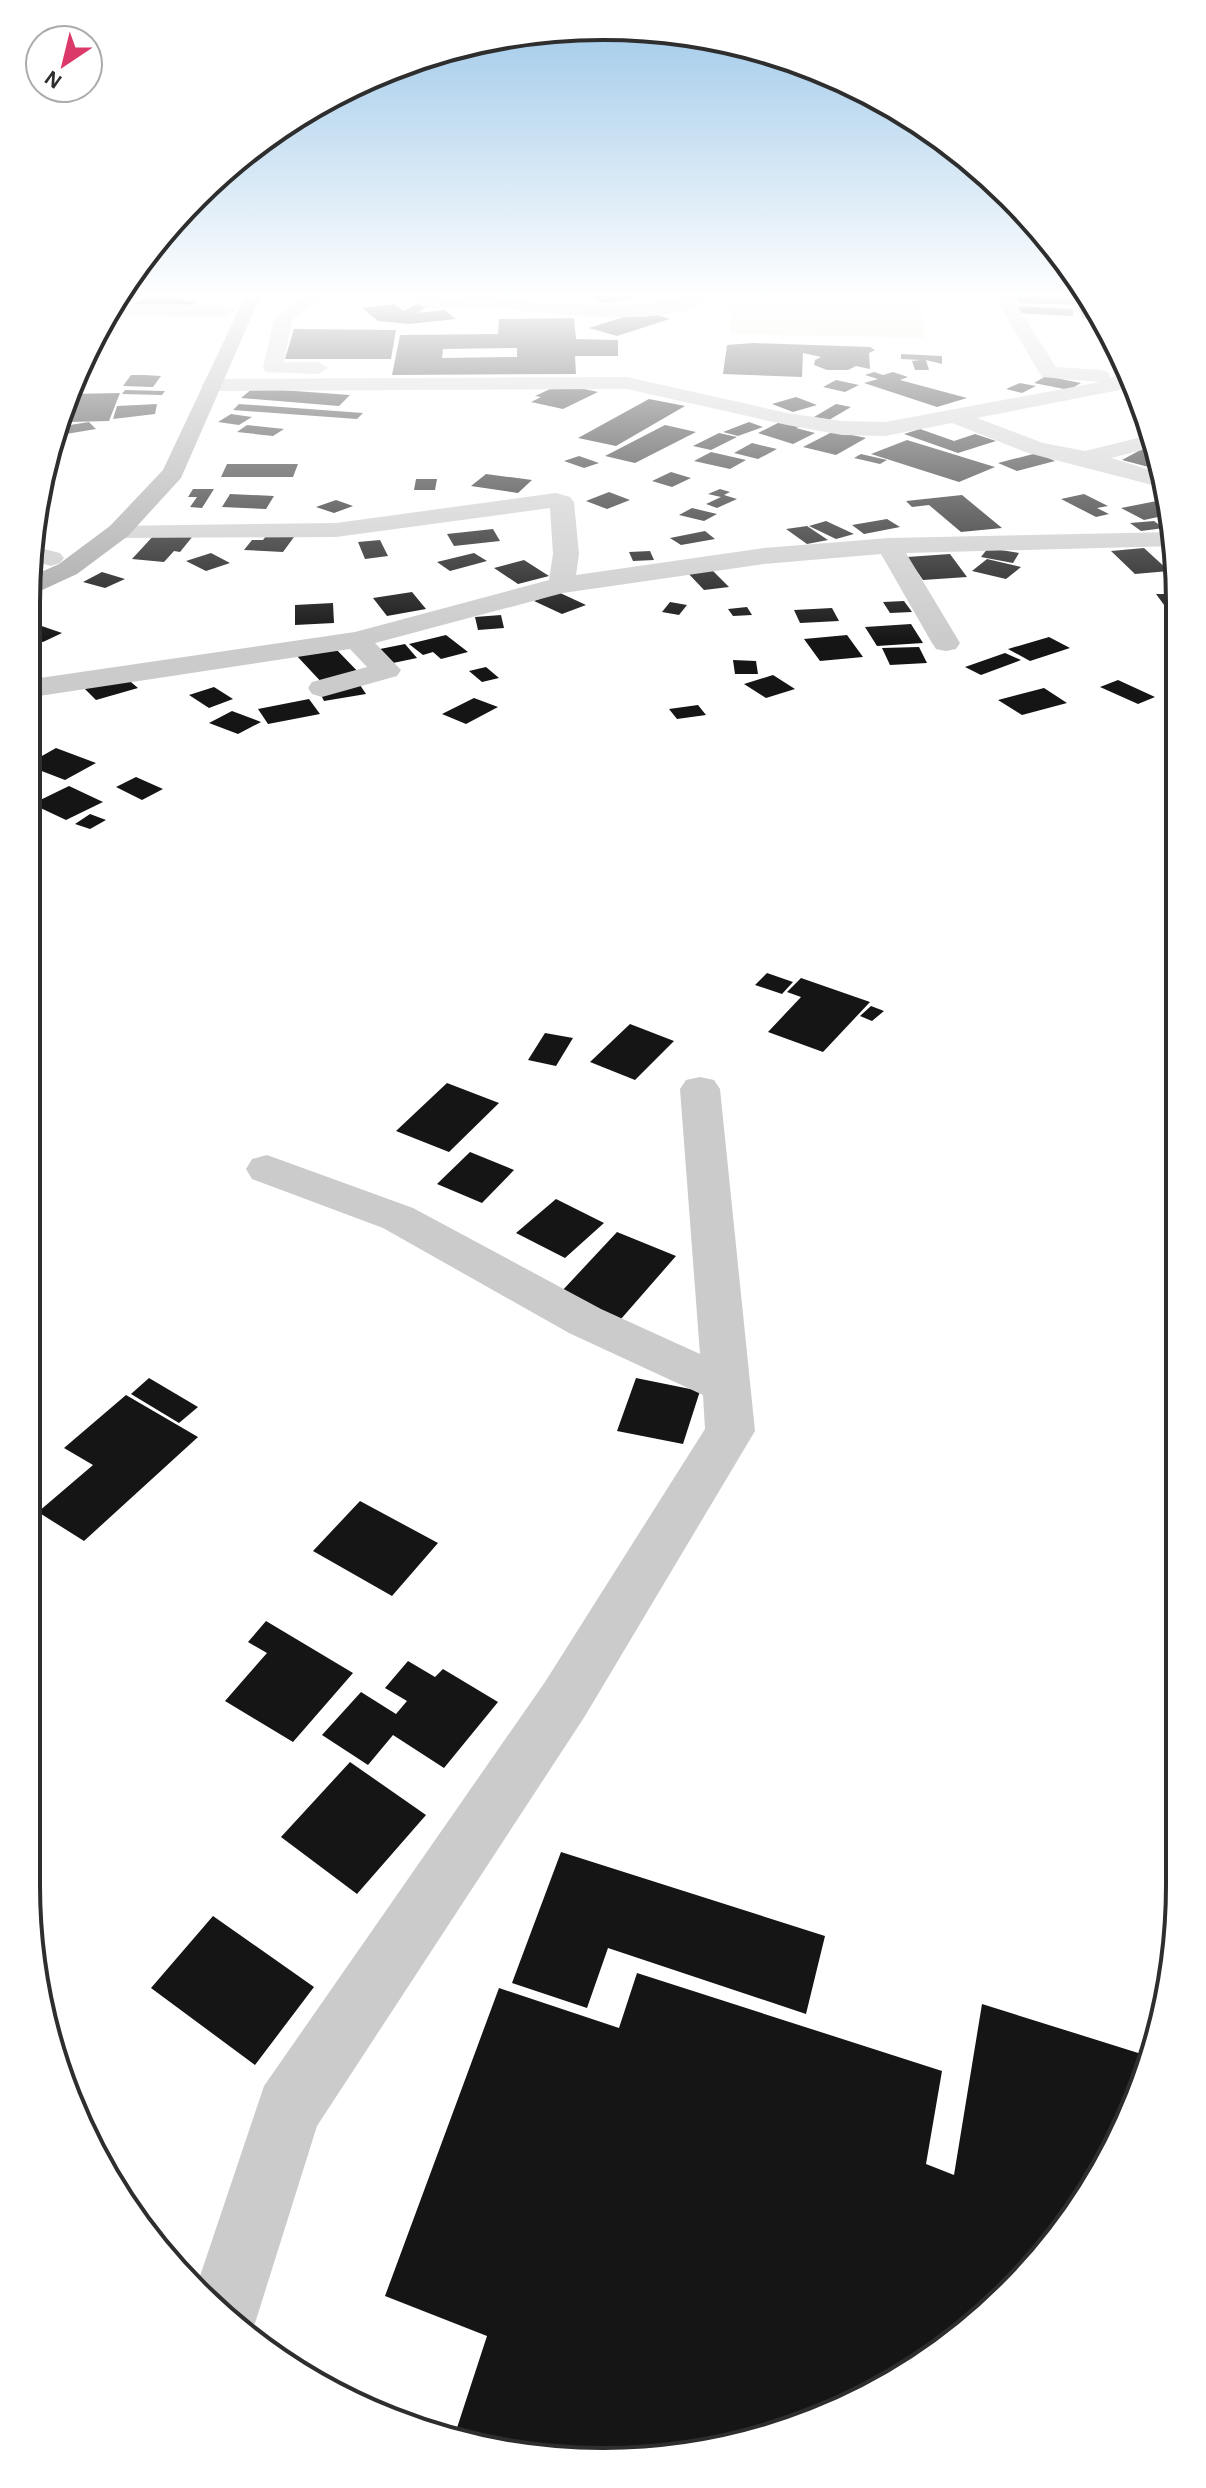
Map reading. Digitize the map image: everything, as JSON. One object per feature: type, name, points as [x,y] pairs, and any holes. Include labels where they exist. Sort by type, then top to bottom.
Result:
[{"type":"main road","points":[[42,557],[107,517],[148,474],[183,410]]},
{"type":"main road","points":[[41,582],[68,569],[119,531],[173,473],[200,410]]},
{"type":"street","points":[[750,410],[842,428],[885,429],[991,410]]},
{"type":"street","points":[[957,417],[1019,442],[1152,478]]},
{"type":"street","points":[[1085,458],[1143,443]]},
{"type":"street","points":[[119,531],[336,530],[556,500],[562,502],[566,554],[561,585]]},
{"type":"street","points":[[40,687],[356,640],[561,585],[764,556],[889,546],[1162,539]]},
{"type":"street","points":[[889,546],[946,643]]},
{"type":"street","points":[[322,688],[387,670],[356,640]]},
{"type":"street","points":[[227,2304],[288,2110],[565,1699],[730,1431],[700,1089]]},
{"type":"street","points":[[267,1169],[398,1218],[585,1321],[727,1386]]},
{"type":"building","points":[[75,410],[113,410],[109,421],[70,422]]},
{"type":"building","points":[[116,410],[156,410],[155,414],[113,419]]},
{"type":"building","points":[[234,410],[363,413],[357,419]]},
{"type":"building","points":[[629,410],[678,410],[616,446],[578,438]]},
{"type":"building","points":[[826,410],[846,410],[829,420],[814,417]]},
{"type":"building","points":[[231,414],[252,417],[239,425],[218,422]]},
{"type":"building","points":[[89,422],[96,429],[66,434],[69,424]]},
{"type":"building","points":[[749,422],[763,427],[738,436],[723,432]]},
{"type":"building","points":[[780,422],[815,433],[793,444],[758,433]]},
{"type":"building","points":[[247,425],[284,429],[273,436],[237,432]]},
{"type":"building","points":[[665,425],[696,432],[635,463],[605,456]]},
{"type":"building","points":[[920,429],[954,441],[975,434],[996,441],[958,453],[904,434]]},
{"type":"building","points":[[834,431],[866,438],[836,455],[803,447]]},
{"type":"building","points":[[719,433],[737,437],[711,450],[693,446]]},
{"type":"building","points":[[907,440],[995,467],[959,482],[871,454]]},
{"type":"building","points":[[752,443],[777,449],[758,459],[734,453]]},
{"type":"building","points":[[1144,448],[1149,467],[1122,460]]},
{"type":"building","points":[[711,452],[746,460],[730,469],[694,461]]},
{"type":"building","points":[[1037,453],[1055,461],[1017,471],[998,463]]},
{"type":"building","points":[[861,454],[887,460],[880,464],[854,458]]},
{"type":"building","points":[[579,456],[599,463],[584,468],[564,461]]},
{"type":"building","points":[[227,464],[298,464],[293,477],[221,477]]},
{"type":"building","points":[[671,472],[691,478],[672,487],[652,481]]},
{"type":"building","points":[[486,474],[532,480],[518,493],[471,486]]},
{"type":"building","points":[[416,479],[437,479],[435,490],[414,490]]},
{"type":"building","points":[[193,489],[214,489],[202,508],[190,507],[197,497],[188,497]]},
{"type":"building","points":[[720,489],[730,492],[724,495],[737,499],[717,508],[706,504],[721,497],[708,494]]},
{"type":"building","points":[[609,492],[630,500],[607,509],[586,501]]},
{"type":"building","points":[[230,494],[274,496],[266,509],[222,507]]},
{"type":"building","points":[[1084,494],[1108,506],[1097,508],[1109,514],[1096,517],[1061,499]]},
{"type":"building","points":[[962,495],[1002,528],[961,532],[929,505],[912,507],[906,501]]},
{"type":"building","points":[[336,500],[353,506],[334,513],[316,507]]},
{"type":"building","points":[[1156,501],[1159,517],[1144,520],[1121,508]]},
{"type":"building","points":[[692,508],[717,514],[704,521],[679,515]]},
{"type":"building","points":[[887,519],[900,527],[864,534],[852,525]]},
{"type":"building","points":[[826,521],[854,534],[836,539],[809,526]]},
{"type":"building","points":[[1154,521],[1161,528],[1141,531],[1130,523]]},
{"type":"building","points":[[807,526],[828,540],[807,544],[786,529]]},
{"type":"building","points":[[493,529],[500,541],[454,546],[447,534]]},
{"type":"building","points":[[705,531],[715,539],[681,545],[670,538]]},
{"type":"building","points":[[155,534],[193,536],[180,552],[174,551],[164,562],[132,559]]},
{"type":"building","points":[[266,536],[294,537],[283,552],[244,550],[252,540],[263,540]]},
{"type":"building","points":[[380,540],[388,556],[365,559],[358,542]]},
{"type":"building","points":[[988,548],[1019,553],[1013,563],[981,557]]},
{"type":"building","points":[[1144,548],[1165,567],[1165,571],[1135,574],[1111,551]]},
{"type":"building","points":[[650,551],[654,560],[633,561],[629,552]]},
{"type":"building","points":[[211,553],[230,563],[206,571],[186,561]]},
{"type":"building","points":[[474,553],[487,561],[450,571],[437,562]]},
{"type":"building","points":[[950,554],[967,577],[923,580],[907,557]]},
{"type":"building","points":[[987,559],[1021,567],[1006,579],[972,571]]},
{"type":"building","points":[[524,560],[549,576],[518,584],[494,568]]},
{"type":"building","points":[[710,568],[729,587],[704,590],[686,571]]},
{"type":"building","points":[[102,572],[125,579],[105,588],[83,582]]},
{"type":"building","points":[[412,592],[426,609],[387,616],[373,598]]},
{"type":"building","points":[[558,592],[586,605],[562,614],[534,601]]},
{"type":"building","points":[[1156,594],[1166,594],[1166,608]]},
{"type":"building","points":[[904,601],[912,612],[890,613],[883,602]]},
{"type":"building","points":[[670,602],[687,605],[679,615],[662,612]]},
{"type":"building","points":[[333,603],[334,623],[295,625],[295,605]]},
{"type":"building","points":[[747,607],[752,615],[733,616],[728,609]]},
{"type":"building","points":[[832,608],[839,621],[800,623],[794,610]]},
{"type":"building","points":[[501,615],[504,628],[478,630],[475,617]]},
{"type":"building","points":[[911,624],[923,643],[877,646],[865,627]]},
{"type":"building","points":[[40,625],[62,633],[40,641]]},
{"type":"building","points":[[446,635],[468,652],[441,659],[433,652],[423,655],[409,644]]},
{"type":"building","points":[[847,635],[863,657],[820,661],[804,639]]},
{"type":"building","points":[[1049,637],[1070,648],[1030,661],[1008,649]]},
{"type":"building","points":[[405,644],[417,658],[393,663],[380,649]]},
{"type":"building","points":[[334,647],[364,678],[325,686],[296,655]]},
{"type":"building","points":[[919,647],[927,663],[890,665],[882,648]]},
{"type":"building","points":[[1005,653],[1021,660],[981,675],[965,667]]},
{"type":"building","points":[[733,660],[756,661],[758,674],[735,674]]},
{"type":"building","points":[[486,667],[499,678],[482,682],[469,671]]},
{"type":"building","points":[[773,675],[795,689],[766,698],[744,684]]},
{"type":"building","points":[[125,677],[138,688],[96,700],[84,688]]},
{"type":"building","points":[[1118,680],[1155,697],[1138,704],[1100,687]]},
{"type":"building","points":[[360,685],[366,694],[324,701],[319,691]]},
{"type":"building","points":[[214,687],[233,699],[209,708],[189,695]]},
{"type":"building","points":[[1044,688],[1067,703],[1022,715],[998,700]]},
{"type":"building","points":[[474,698],[498,707],[466,724],[442,714]]},
{"type":"building","points":[[309,699],[320,714],[268,724],[258,709]]},
{"type":"building","points":[[698,705],[706,715],[677,719],[669,709]]},
{"type":"building","points":[[232,711],[261,722],[238,734],[209,723]]},
{"type":"building","points":[[56,748],[96,763],[65,780],[40,770],[40,757]]},
{"type":"building","points":[[136,777],[163,789],[142,800],[116,787]]},
{"type":"building","points":[[69,786],[103,802],[66,820],[40,808],[40,800]]},
{"type":"building","points":[[90,814],[106,820],[90,829],[75,824]]},
{"type":"building","points":[[767,973],[793,982],[782,994],[755,985]]},
{"type":"building","points":[[801,978],[870,1002],[823,1052],[768,1032],[801,997],[787,992]]},
{"type":"building","points":[[871,1006],[884,1011],[872,1021],[860,1016]]},
{"type":"building","points":[[630,1024],[674,1041],[635,1080],[590,1062]]},
{"type":"building","points":[[545,1033],[573,1038],[556,1066],[528,1060]]},
{"type":"building","points":[[447,1083],[499,1103],[449,1152],[396,1131]]},
{"type":"building","points":[[470,1152],[514,1170],[482,1203],[437,1184]]},
{"type":"building","points":[[556,1199],[604,1223],[565,1258],[516,1233]]},
{"type":"building","points":[[617,1232],[676,1256],[621,1319],[561,1292]]},
{"type":"building","points":[[149,1378],[198,1407],[179,1423],[131,1394]]},
{"type":"building","points":[[636,1378],[700,1391],[683,1444],[617,1431]]},
{"type":"building","points":[[126,1395],[198,1437],[84,1541],[40,1513],[93,1465],[64,1448]]},
{"type":"building","points":[[360,1501],[438,1543],[392,1596],[313,1551]]},
{"type":"building","points":[[266,1621],[353,1673],[293,1742],[225,1701],[267,1653],[248,1642]]},
{"type":"building","points":[[408,1661],[435,1677],[443,1669],[498,1702],[444,1768],[393,1735],[368,1765],[322,1735],[361,1692],[396,1714],[407,1701],[385,1688]]},
{"type":"building","points":[[350,1762],[426,1815],[357,1894],[281,1837]]},
{"type":"building","points":[[561,1852],[825,1936],[806,2014],[608,1948],[587,2008],[512,1983]]},
{"type":"building","points":[[213,1916],[314,1987],[255,2065],[151,1988]]},
{"type":"building","points":[[637,1973],[942,2071],[926,2164],[954,2175],[982,2004],[1140,2054],[1108,2134],[1050,2228],[974,2308],[946,2332],[884,2373],[784,2418],[749,2429],[676,2443],[640,2447],[566,2447],[457,2429],[487,2336],[385,2296],[499,1988],[619,2028]]}]
